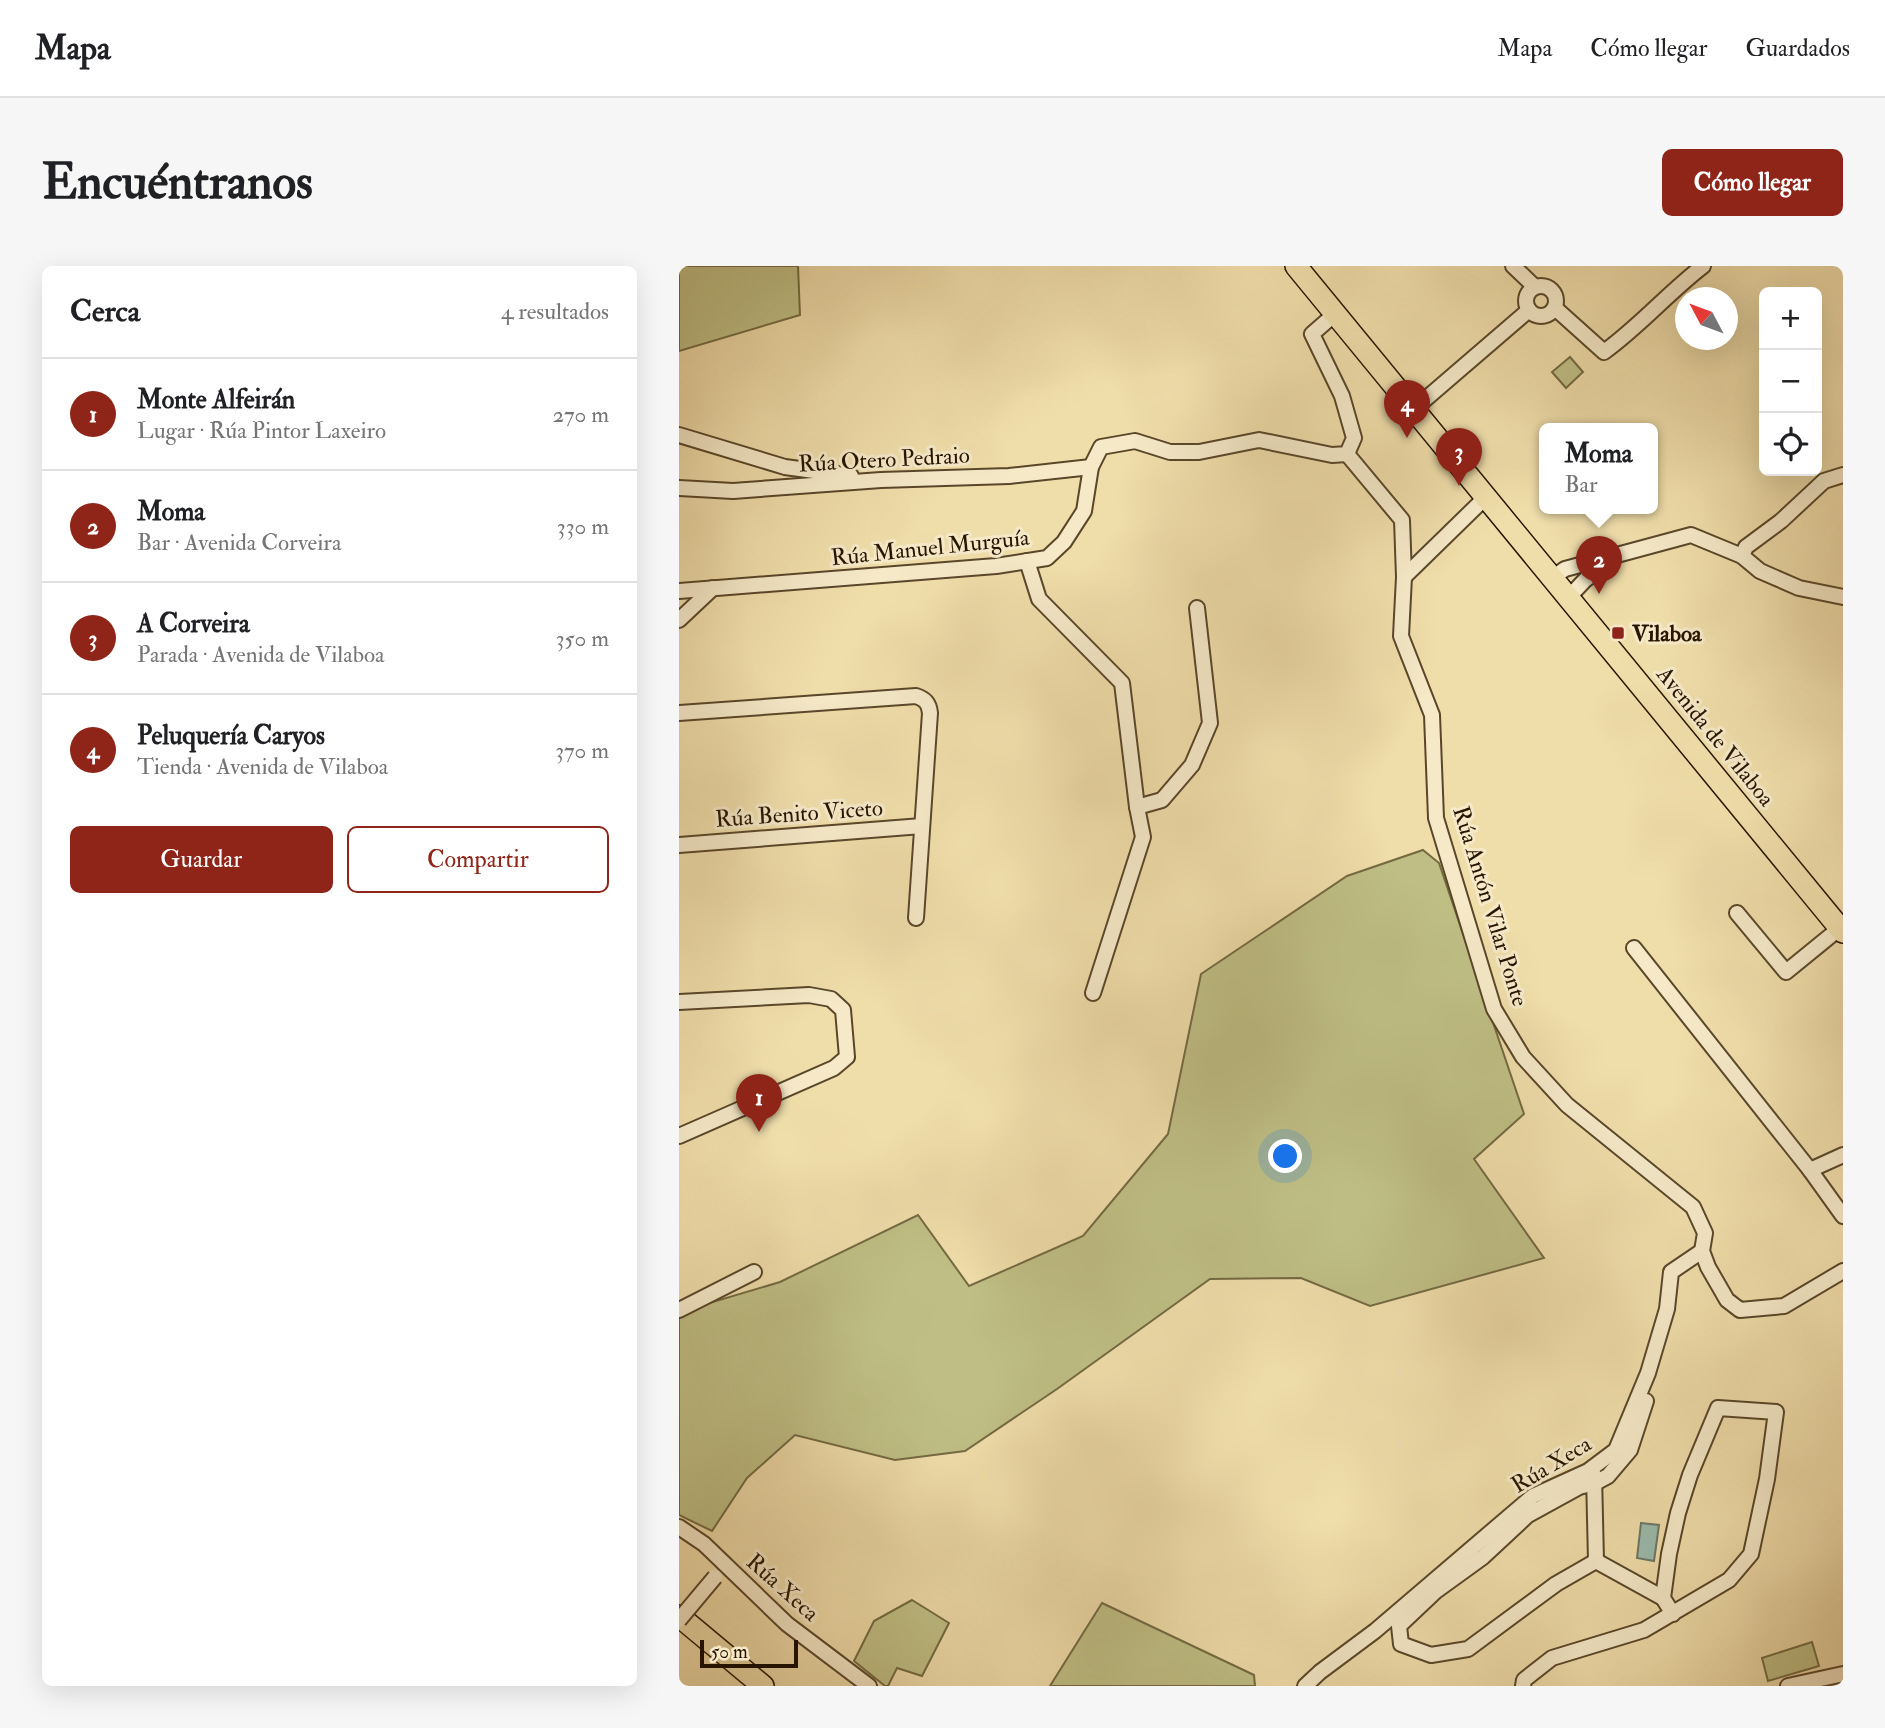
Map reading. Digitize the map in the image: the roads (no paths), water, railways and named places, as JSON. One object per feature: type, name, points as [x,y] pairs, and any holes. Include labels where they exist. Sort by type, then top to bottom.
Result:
[{"type":"highway","name":"Avenida de Vilaboa","points":[[1296,266],[1842,930]]},
{"type":"highway","points":[[679,1618],[763,1686]]},
{"type":"highway","points":[[679,1633],[741,1686]]},
{"type":"street","points":[[1513,266],[1535,288]]},
{"type":"street","points":[[1555,308],[1604,352],[1626,336],[1675,288],[1703,266]]},
{"type":"street","points":[[1547,287],[1556,296],[1555,308],[1541,317],[1526,306],[1527,295],[1535,288],[1547,287]]},
{"type":"street","points":[[1414,409],[1529,310]]},
{"type":"street","points":[[1091,467],[1101,447],[1135,441],[1170,452],[1199,452],[1259,440],[1332,455],[1347,454],[1354,438],[1342,396],[1312,334],[1336,313]]},
{"type":"street","points":[[679,435],[785,467],[881,480]]},
{"type":"street","name":"Rúa Antón Vilar Ponte","points":[[1347,454],[1402,520],[1404,577],[1401,636],[1432,715],[1436,818],[1494,1009],[1523,1057],[1567,1105],[1693,1206],[1705,1233],[1702,1251],[1720,1290],[1727,1300],[1740,1310],[1784,1306],[1843,1271]]},
{"type":"street","name":"Rúa Otero Pedraio","points":[[679,488],[733,491],[881,480],[1009,477],[1091,467]]},
{"type":"street","name":"Rúa Manuel Murguía","points":[[679,591],[996,566],[1047,558],[1065,542],[1084,511],[1091,467]]},
{"type":"street","points":[[1742,556],[1746,547],[1781,521],[1824,481],[1842,475]]},
{"type":"street","points":[[1404,577],[1486,496]]},
{"type":"street","points":[[1552,578],[1577,565],[1691,534],[1742,556],[1760,571],[1799,588],[1843,597]]},
{"type":"street","points":[[1568,598],[1603,566],[1629,551]]},
{"type":"street","points":[[1027,561],[1039,599],[1122,683],[1143,837],[1093,993]]},
{"type":"street","points":[[1577,565],[1585,568],[1585,580]]},
{"type":"street","points":[[679,620],[713,589]]},
{"type":"street","points":[[1137,807],[1162,800],[1192,765],[1210,723],[1197,608]]},
{"type":"street","points":[[679,713],[916,696],[924,699],[929,705],[930,713],[916,918]]},
{"type":"street","name":"Rúa Benito Viceto","points":[[679,845],[922,826]]},
{"type":"street","points":[[1737,913],[1786,972],[1842,930]]},
{"type":"street","points":[[1634,948],[1843,1216]]},
{"type":"street","points":[[679,1003],[809,995],[831,999],[843,1010],[848,1057],[834,1068],[679,1136]]},
{"type":"street","points":[[1809,1170],[1843,1155]]},
{"type":"street","name":"Rúa Xeca","points":[[1305,1686],[1375,1631],[1534,1496],[1593,1467],[1616,1450],[1648,1373],[1667,1309],[1671,1272],[1702,1251]]},
{"type":"street","points":[[679,1310],[754,1272]]},
{"type":"street","points":[[1596,1560],[1556,1584],[1468,1649],[1431,1655],[1401,1644],[1399,1626],[1436,1591],[1483,1557],[1528,1516],[1579,1487],[1608,1476],[1630,1450],[1646,1401]]},
{"type":"street","points":[[1523,1686],[1524,1679],[1552,1658],[1643,1630],[1672,1614],[1729,1580],[1751,1554],[1767,1479],[1776,1412],[1718,1408],[1690,1475],[1678,1513],[1669,1554],[1664,1598],[1672,1614]]},
{"type":"street","points":[[1593,1467],[1596,1560]]},
{"type":"street","points":[[679,1527],[704,1544],[724,1564]]},
{"type":"street","points":[[1596,1560],[1664,1598]]},
{"type":"street","name":"Rúa Xeca","points":[[679,1618],[724,1564],[787,1624],[869,1686]]},
{"type":"street","points":[[1788,1686],[1843,1674]]},
{"type":"place","name":"Peluquería Caryos","points":[[1407,438]]},
{"type":"place","name":"A Corveira","points":[[1459,486]]},
{"type":"place","name":"Moma","points":[[1599,594]]},
{"type":"place","name":"Vilaboa","points":[[1618,633]]},
{"type":"place","name":"Monte Alfeirán","points":[[759,1132]]}]
